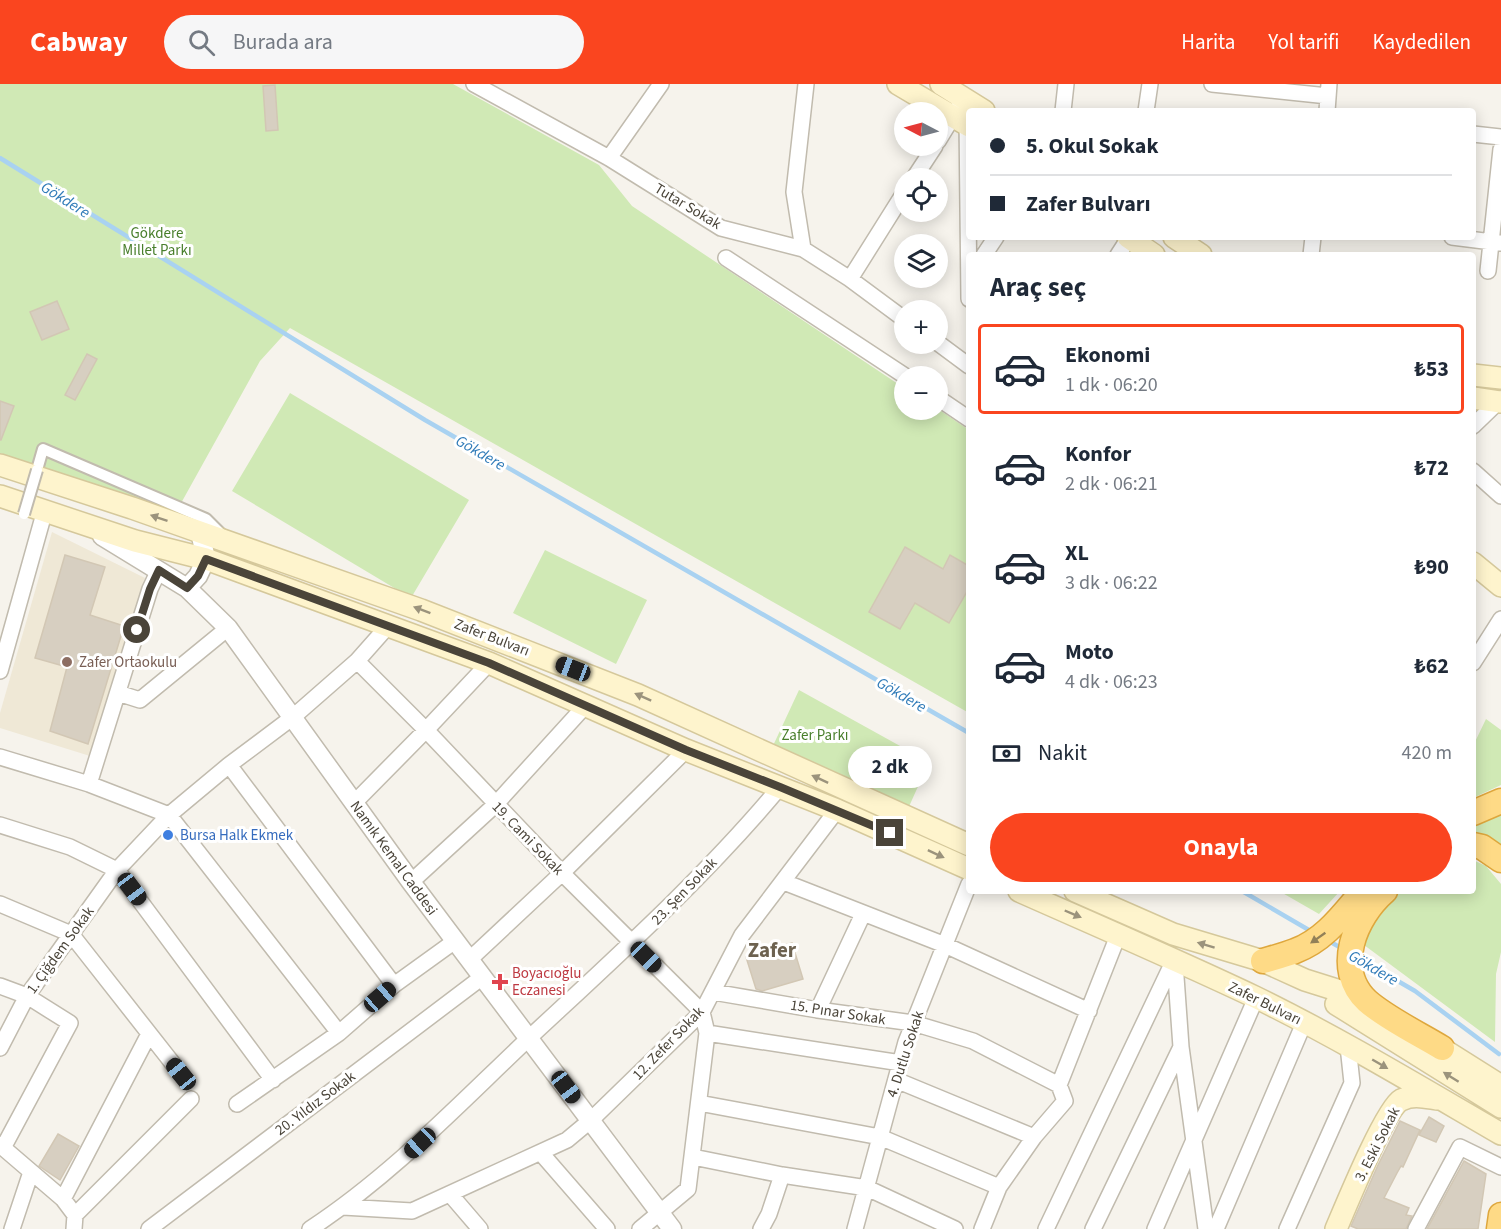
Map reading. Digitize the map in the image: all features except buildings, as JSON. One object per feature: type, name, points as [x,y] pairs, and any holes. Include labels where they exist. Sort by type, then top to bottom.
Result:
[{"type":"highway","points":[[1476,812],[1501,801]]},
{"type":"highway","points":[[1476,846],[1482,847],[1501,860]]},
{"type":"highway","points":[[1271,959],[1297,951],[1320,937],[1357,907],[1380,894]]},
{"type":"highway","points":[[1357,907],[1350,961],[1354,980],[1363,996],[1378,1009],[1442,1048]]},
{"type":"highway","points":[[1499,1229],[1501,1215]]},
{"type":"main road","points":[[898,84],[963,123]]},
{"type":"main road","points":[[941,84],[964,91],[981,108]]},
{"type":"main road","points":[[1178,240],[1196,252]]},
{"type":"main road","points":[[1125,243],[1147,252]]},
{"type":"main road","points":[[1476,375],[1501,378]]},
{"type":"main road","points":[[1476,398],[1501,401]]},
{"type":"main road","name":"Zafer Bulvarı","points":[[0,465],[421,610],[638,695],[966,845]]},
{"type":"main road","name":"Zafer Bulvarı","points":[[0,496],[135,541],[206,559],[489,663],[686,750],[837,810],[966,868]]},
{"type":"main road","points":[[1476,565],[1501,586]]},
{"type":"main road","name":"Zafer Bulvarı","points":[[1026,894],[1119,933],[1256,998],[1348,1046],[1501,1134]]},
{"type":"main road","points":[[1082,894],[1173,934],[1271,959],[1305,980],[1321,995],[1501,1107]]},
{"type":"main road","points":[[1305,980],[1340,991],[1442,1048],[1501,1086]]},
{"type":"main road","name":"3. Eski Sokak","points":[[1342,1227],[1384,1124],[1398,1101],[1415,1095],[1443,1100]]},
{"type":"street","name":"Tutar Sokak","points":[[474,84],[609,158],[721,228],[803,249],[850,279],[894,312]]},
{"type":"street","points":[[609,158],[661,84]]},
{"type":"street","points":[[803,249],[794,192],[806,84]]},
{"type":"street","points":[[1063,108],[1066,84]]},
{"type":"street","points":[[1146,108],[1150,84]]},
{"type":"street","points":[[1212,84],[1328,97]]},
{"type":"street","points":[[964,91],[966,200]]},
{"type":"street","points":[[948,134],[963,123]]},
{"type":"street","points":[[1476,134],[1501,137]]},
{"type":"street","points":[[1488,271],[1496,242],[1501,149]]},
{"type":"street","points":[[850,279],[894,209]]},
{"type":"street","points":[[1476,240],[1496,242]]},
{"type":"street","points":[[726,258],[894,369]]},
{"type":"street","points":[[948,350],[966,364]]},
{"type":"street","points":[[1476,423],[1501,401]]},
{"type":"street","points":[[948,405],[966,417]]},
{"type":"street","points":[[24,514],[43,449],[206,519],[220,532],[223,540]]},
{"type":"street","points":[[1476,474],[1501,496]]},
{"type":"street","points":[[0,671],[6,628],[45,510]]},
{"type":"street","name":"Namık Kemal Caddesi","points":[[83,524],[187,588],[228,627],[411,882],[672,1229]]},
{"type":"street","points":[[187,588],[198,576],[206,559],[200,532]]},
{"type":"street","points":[[89,784],[150,589],[159,570]]},
{"type":"street","points":[[1476,658],[1501,619]]},
{"type":"street","name":"1. Çiğdem Sokak","points":[[0,1048],[27,996],[117,870],[169,815],[229,765],[293,717],[357,661],[388,626]]},
{"type":"street","points":[[118,693],[140,700],[228,627]]},
{"type":"street","name":"19. Cami Sokak","points":[[357,661],[426,730],[495,805],[702,1012]]},
{"type":"street","points":[[354,803],[489,663]]},
{"type":"street","points":[[411,882],[495,805],[585,706]]},
{"type":"street","points":[[470,960],[686,750]]},
{"type":"street","points":[[0,757],[89,784],[169,815],[339,1033]]},
{"type":"street","points":[[229,765],[394,985]]},
{"type":"street","name":"23. Şen Sokak","points":[[310,1229],[343,1207],[404,1158],[633,943],[743,830],[780,787]]},
{"type":"street","name":"12. Zefer Sokak","points":[[343,1207],[412,1211],[567,1140],[591,1120],[702,1012],[742,935],[837,810]]},
{"type":"street","points":[[0,825],[70,847],[117,870],[273,1080]]},
{"type":"street","points":[[784,882],[945,945],[1089,1011]]},
{"type":"street","name":"4. Dutlu Sokak","points":[[855,1229],[913,1023],[966,892]]},
{"type":"street","points":[[0,904],[71,934],[181,1074]]},
{"type":"street","points":[[818,1010],[863,914]]},
{"type":"street","points":[[982,1229],[999,1187],[1034,1137],[1065,1101],[1059,1085],[1119,933]]},
{"type":"street","points":[[237,1104],[339,1033],[394,985],[455,941]]},
{"type":"street","points":[[1174,960],[1181,1047],[1206,1229]]},
{"type":"street","points":[[1046,1229],[1174,960]]},
{"type":"street","name":"20. Yıldız Sokak","points":[[149,1229],[482,978]]},
{"type":"street","points":[[0,986],[27,996],[70,1023],[2,1146],[63,1199],[74,1222],[191,1099]]},
{"type":"street","name":"15. Pınar Sokak","points":[[712,992],[913,1023],[974,1041],[1059,1085]]},
{"type":"street","points":[[1155,1229],[1256,998]]},
{"type":"street","points":[[640,1229],[687,1189],[707,1033],[702,1012]]},
{"type":"street","points":[[1216,1229],[1304,1023]]},
{"type":"street","points":[[707,1033],[901,1063]]},
{"type":"street","points":[[63,1199],[149,1034]]},
{"type":"street","points":[[1287,1229],[1352,1083],[1348,1046]]},
{"type":"street","points":[[1093,1229],[1181,1047]]},
{"type":"street","points":[[896,1080],[1034,1137]]},
{"type":"street","points":[[699,1104],[880,1137],[999,1187]]},
{"type":"street","points":[[1416,1229],[1460,1147],[1501,1167]]},
{"type":"street","points":[[541,1153],[608,1229]]},
{"type":"street","points":[[693,1156],[867,1188],[955,1229]]},
{"type":"street","points":[[12,1229],[31,1172]]},
{"type":"street","points":[[761,1229],[769,1214],[782,1174]]},
{"type":"street","points":[[450,1194],[480,1229]]},
{"type":"shaded area","name":"Zafer Ortaokulu","points":[[52,532],[145,578],[90,756],[0,728],[0,713]]},
{"type":"green space","name":"Gökdere Millet Parkı","points":[[0,84],[453,84],[599,165],[632,206],[894,381],[894,420],[948,420],[948,416],[966,428],[966,711],[290,328],[260,361],[175,514],[0,453]]},
{"type":"green space","points":[[290,393],[469,500],[411,598],[232,491]]},
{"type":"green space","points":[[545,550],[647,600],[616,664],[513,613]]},
{"type":"green space","name":"Zafer Parkı","points":[[799,690],[929,762],[907,811],[771,750]]},
{"type":"green space","points":[[1486,719],[1501,730],[1501,785],[1476,797],[1476,740]]},
{"type":"green space","points":[[1501,807],[1501,844],[1495,846],[1476,840],[1476,817]]},
{"type":"green space","points":[[1476,861],[1486,866],[1501,884],[1501,952],[1496,974],[1495,1042],[1364,945],[1372,927],[1396,894],[1476,894]]},
{"type":"green space","points":[[1284,894],[1337,894],[1319,914]]},
{"type":"waterway","name":"Gökdere","points":[[0,158],[425,420],[966,731]]},
{"type":"waterway","name":"Gökdere","points":[[1247,894],[1314,933]]},
{"type":"waterway","name":"Gökdere","points":[[1327,940],[1343,949]]},
{"type":"waterway","name":"Gökdere","points":[[1358,958],[1415,991],[1499,1054]]},
{"type":"place","name":"Zafer Ortaokulu","points":[[67,662]]},
{"type":"place","name":"Bursa Halk Ekmek","points":[[168,835]]},
{"type":"place","name":"Boyacıoğlu Eczanesi","points":[[500,982]]},
{"type":"district","name":"Zafer","points":[[772,950]]},
{"type":"route","points":[[137,630],[150,589],[159,570],[187,588],[198,576],[206,559],[489,663],[686,750],[890,833]]}]
